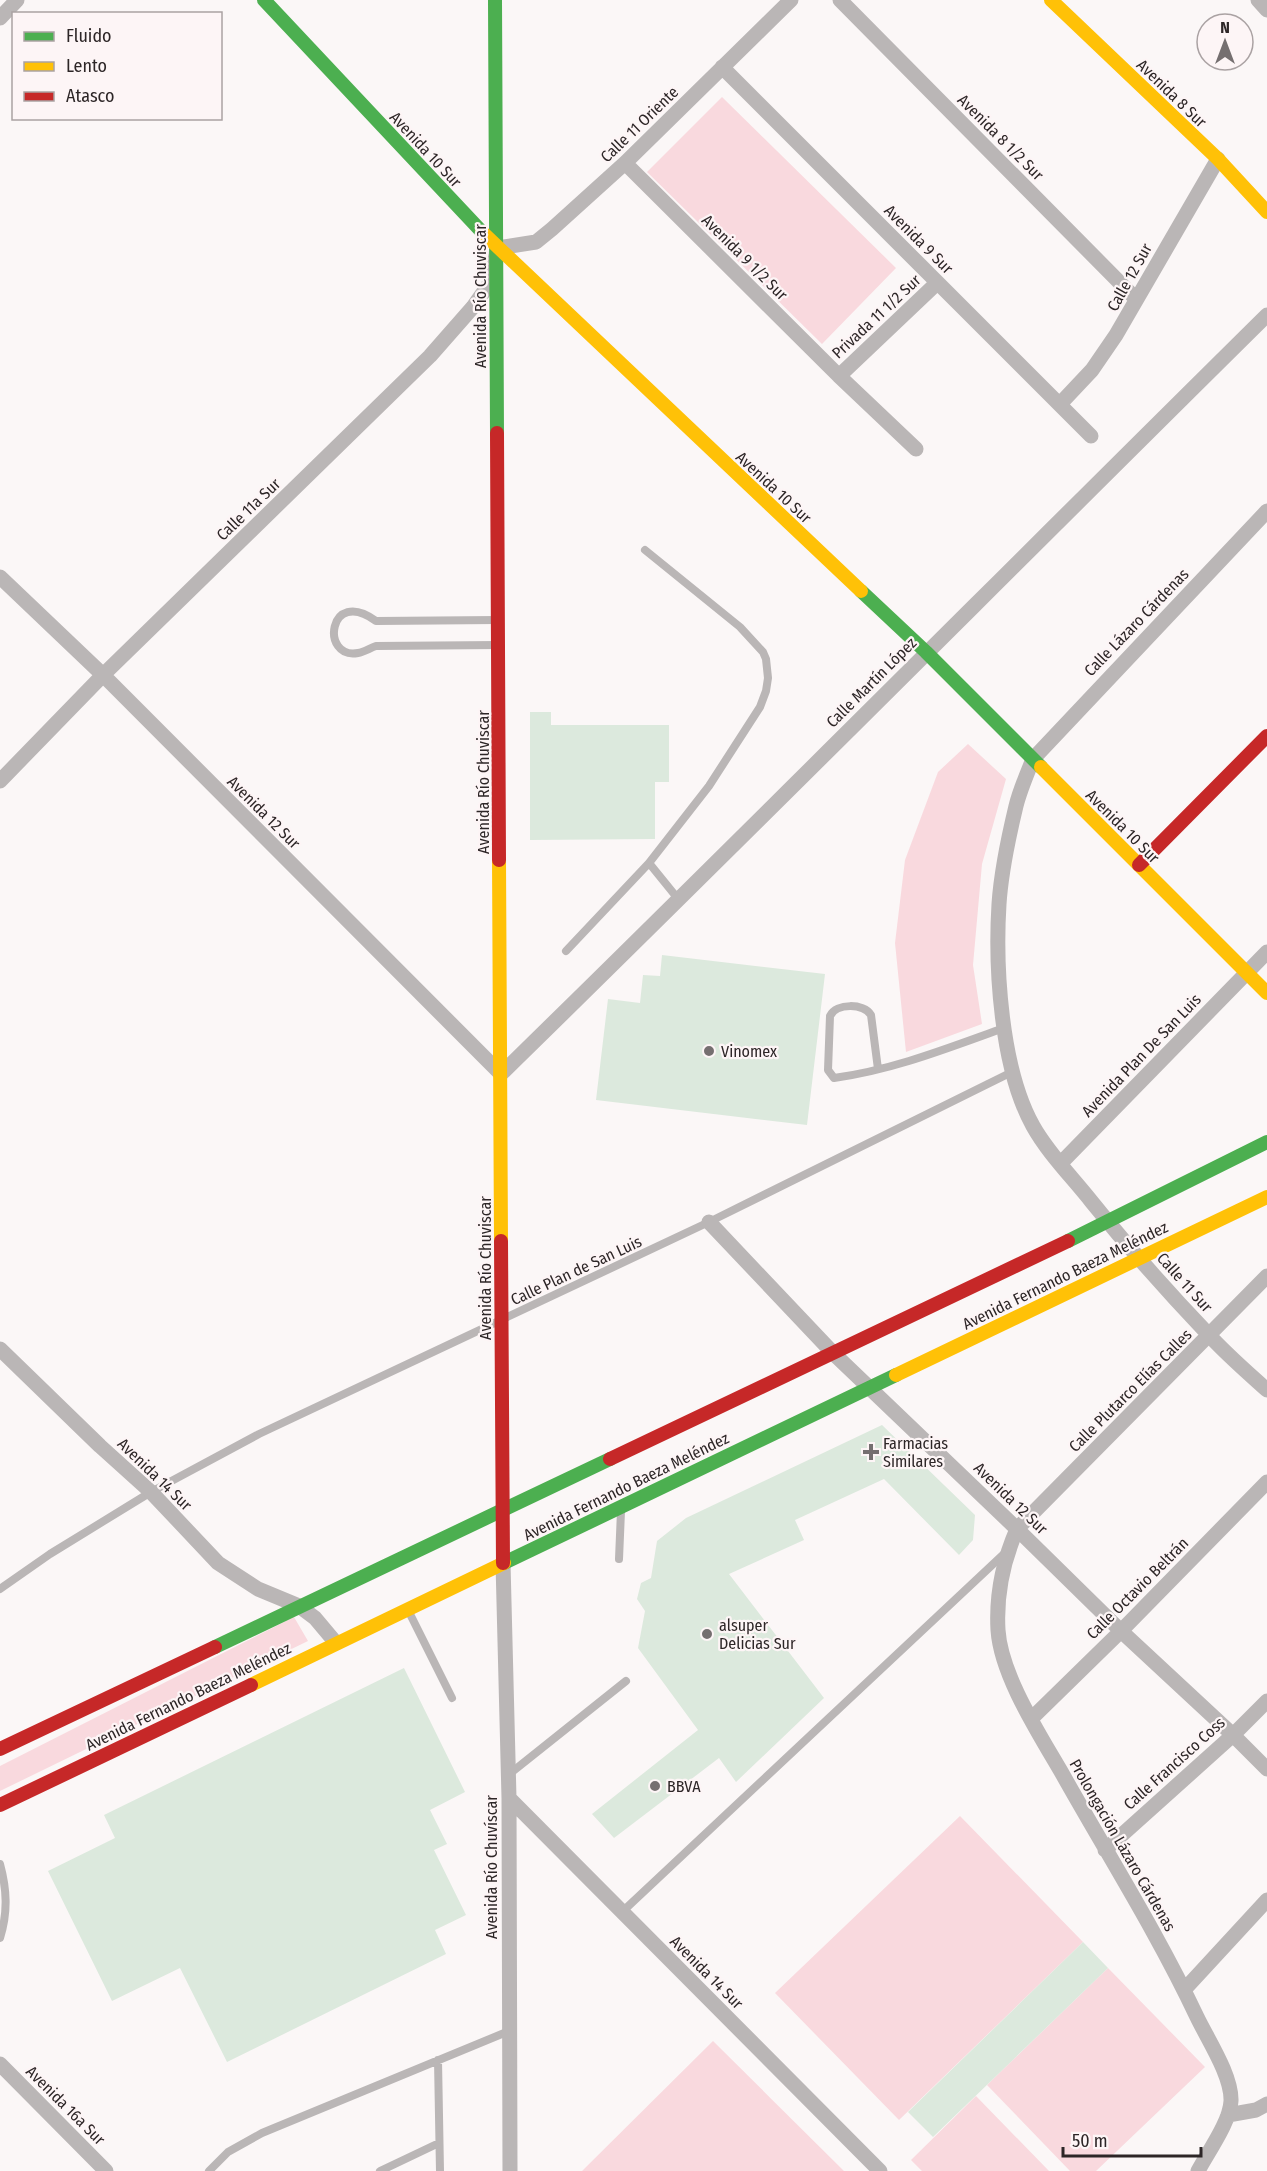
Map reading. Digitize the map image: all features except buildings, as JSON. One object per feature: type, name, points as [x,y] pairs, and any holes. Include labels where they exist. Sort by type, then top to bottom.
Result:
[{"type":"main road","name":"Avenida 10 Sur","points":[[264,0],[497,248],[926,652],[1139,865],[1256,976],[1267,993]]},
{"type":"main road","name":"Avenida Río Chuviscar","points":[[495,0],[503,1563]]},
{"type":"main road","name":"Avenida 8 Sur","points":[[1051,0],[1218,159],[1267,212]]},
{"type":"main road","points":[[1139,865],[1267,736]]},
{"type":"main road","name":"Avenida Fernando Baeza Meléndez","points":[[0,1749],[1108,1222],[1267,1142]]},
{"type":"main road","name":"Avenida Fernando Baeza Meléndez","points":[[0,1804],[1267,1197]]},
{"type":"street","points":[[0,18],[17,0]]},
{"type":"street","name":"Calle 11 Oriente","points":[[497,248],[536,242],[625,163],[791,0]]},
{"type":"street","name":"Avenida 8 1/2 Sur","points":[[840,0],[1136,298]]},
{"type":"street","points":[[1258,0],[1267,10]]},
{"type":"street","name":"Avenida 9 Sur","points":[[722,67],[1091,436]]},
{"type":"street","name":"Calle 12 Sur","points":[[1060,404],[1106,352],[1218,159]]},
{"type":"street","name":"Avenida 9 1/2 Sur","points":[[625,163],[916,449]]},
{"type":"street","name":"Calle 11a Sur","points":[[0,781],[102,675],[430,356],[473,307],[492,280],[497,248]]},
{"type":"street","name":"Privada 11 1/2 Sur","points":[[839,375],[937,283]]},
{"type":"street","name":"Calle Martín López","points":[[501,1074],[1267,315]]},
{"type":"street","name":"Calle Lázaro Cárdenas","points":[[1033,759],[1267,511]]},
{"type":"street","name":"Avenida 12 Sur","points":[[0,578],[102,675],[501,1074]]},
{"type":"street","points":[[1033,759],[1016,804],[999,903],[998,956],[1004,1028],[1012,1072],[1021,1100],[1034,1126],[1060,1164]]},
{"type":"street","name":"Avenida Plan De San Luis","points":[[1060,1164],[1256,976],[1267,952]]},
{"type":"street","name":"Calle 11 Sur","points":[[1060,1164],[1139,1258],[1209,1336],[1267,1390]]},
{"type":"street","name":"Avenida 12 Sur","points":[[709,1222],[833,1353],[1120,1631],[1267,1769]]},
{"type":"street","name":"Calle Plutarco Elías Calles","points":[[1017,1529],[1267,1276]]},
{"type":"street","name":"Avenida 14 Sur","points":[[0,1349],[150,1492],[218,1563],[258,1589],[298,1606],[315,1618],[336,1643]]},
{"type":"street","name":"Calle Octavio Beltrán","points":[[1031,1719],[1267,1482]]},
{"type":"street","name":"Prolongación Lázaro Cárdenas","points":[[1017,1529],[1008,1550],[999,1590],[998,1632],[1008,1670],[1031,1719],[1184,1989],[1228,2081],[1231,2102],[1228,2115],[1198,2171]]},
{"type":"street","name":"Avenida Río Chuvíscar","points":[[503,1563],[508,1775],[510,2171]]},
{"type":"street","name":"Calle Francisco Coss","points":[[1105,1850],[1233,1735],[1267,1701]]},
{"type":"street","name":"Avenida 14 Sur","points":[[508,1798],[880,2171]]},
{"type":"street","points":[[1184,1989],[1267,1900]]},
{"type":"street","name":"Avenida 16a Sur","points":[[0,2064],[106,2171]]},
{"type":"street","points":[[1228,2115],[1256,2110],[1267,2104]]},
{"type":"lane","points":[[566,951],[649,863],[709,786],[760,707],[768,678],[768,668],[763,652],[740,627],[645,550]]},
{"type":"lane","points":[[499,620],[376,621],[362,612],[355,611],[348,612],[337,620],[333,634],[339,647],[352,653],[359,653],[376,646],[499,645]]},
{"type":"lane","points":[[649,863],[679,900]]},
{"type":"lane","points":[[878,1069],[871,1015],[868,1009],[837,1007],[832,1010],[828,1070],[834,1078],[878,1069],[915,1060],[1004,1028]]},
{"type":"lane","name":"Calle Plan de San Luis","points":[[0,1589],[150,1492],[259,1434],[709,1222],[1012,1072]]},
{"type":"lane","points":[[619,1559],[621,1506]]},
{"type":"lane","points":[[622,1912],[1008,1550]]},
{"type":"lane","points":[[408,1609],[452,1698]]},
{"type":"lane","points":[[508,1775],[626,1681]]},
{"type":"lane","points":[[0,1864],[7,1900],[0,1938]]},
{"type":"lane","points":[[209,2171],[228,2152],[262,2133],[509,2031]]},
{"type":"lane","points":[[438,2060],[440,2171]]},
{"type":"lane","points":[[380,2171],[439,2143]]},
{"type":"shaded area","points":[[722,97],[896,268],[822,344],[647,172]]},
{"type":"shaded area","points":[[968,744],[1006,779],[982,864],[973,965],[982,1024],[906,1052],[895,943],[905,860],[938,772]]},
{"type":"shaded area","points":[[294,1617],[308,1641],[0,1791],[0,1766]]},
{"type":"shaded area","points":[[960,1816],[1083,1942],[899,2120],[775,1993]]},
{"type":"shaded area","points":[[1108,1968],[1205,2067],[1096,2171],[1070,2171],[987,2085]]},
{"type":"shaded area","points":[[713,2041],[844,2171],[582,2171]]},
{"type":"shaded area","points":[[976,2096],[1049,2171],[922,2171],[911,2160]]},
{"type":"traffic: fast","points":[[264,0],[482,232]]},
{"type":"traffic: fast","points":[[495,0],[497,433]]},
{"type":"traffic: fast","points":[[861,591],[926,652],[1041,767]]},
{"type":"traffic: fast","points":[[1068,1241],[1267,1142]]},
{"type":"traffic: fast","points":[[504,1563],[896,1375]]},
{"type":"traffic: fast","points":[[215,1647],[610,1459]]},
{"type":"traffic: slow","points":[[1051,0],[1218,159],[1267,212]]},
{"type":"traffic: slow","points":[[482,232],[861,591]]},
{"type":"traffic: slow","points":[[1041,767],[1267,993]]},
{"type":"traffic: slow","points":[[499,860],[501,1241]]},
{"type":"traffic: slow","points":[[896,1375],[1267,1197]]},
{"type":"traffic: slow","points":[[251,1685],[504,1563]]},
{"type":"traffic: jam","points":[[497,433],[499,860]]},
{"type":"traffic: jam","points":[[1139,865],[1267,736]]},
{"type":"traffic: jam","points":[[501,1241],[503,1563]]},
{"type":"traffic: jam","points":[[610,1459],[1068,1241]]},
{"type":"traffic: jam","points":[[0,1749],[215,1647]]},
{"type":"traffic: jam","points":[[0,1805],[251,1685]]},
{"type":"place","name":"Vinomex","points":[[709,1051]]},
{"type":"place","name":"Farmacias Similares","points":[[871,1452]]},
{"type":"place","name":"alsuper Delicias Sur","points":[[707,1634]]},
{"type":"place","name":"BBVA","points":[[655,1786]]}]
